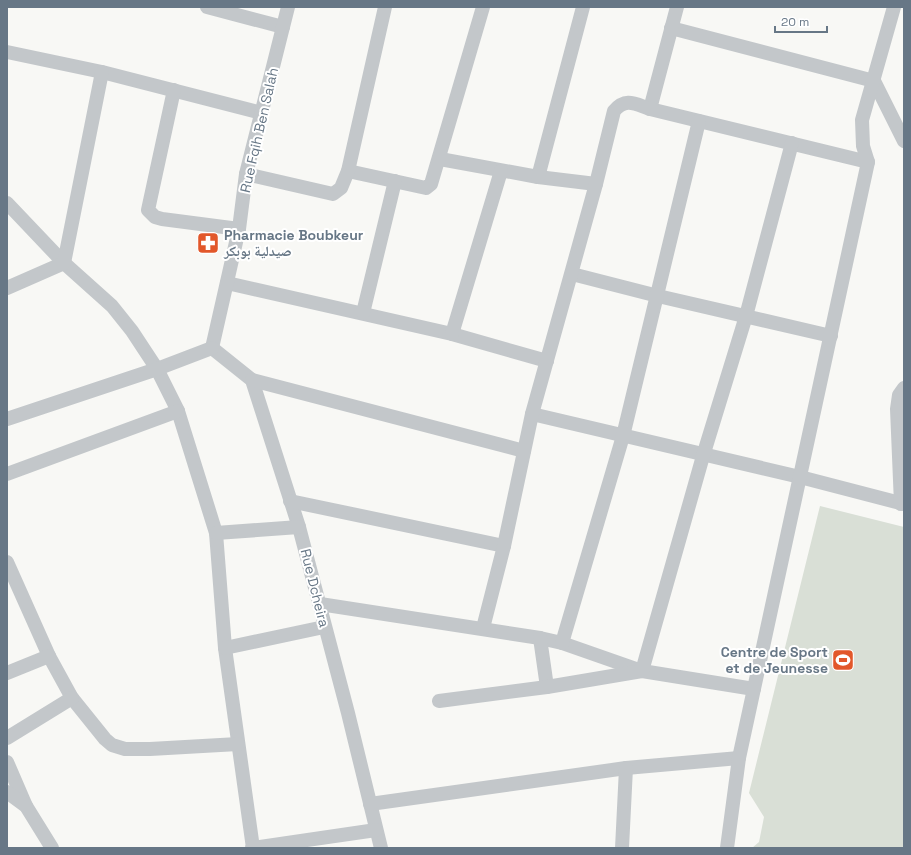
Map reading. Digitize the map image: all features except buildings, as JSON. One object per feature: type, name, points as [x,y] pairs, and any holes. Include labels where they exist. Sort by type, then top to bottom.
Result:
[{"type":"street","points":[[207,7],[283,27]]},
{"type":"street","name":"Rue Fqih Ben Salah","points":[[212,348],[239,229],[246,174],[288,7]]},
{"type":"street","points":[[246,174],[333,194],[341,188],[348,171],[385,7]]},
{"type":"street","points":[[348,171],[428,187],[434,180],[483,7]]},
{"type":"street","points":[[538,177],[583,7]]},
{"type":"street","points":[[650,109],[677,7]]},
{"type":"street","points":[[727,848],[740,758],[754,689],[868,162],[863,146],[862,120],[894,7]]},
{"type":"street","points":[[671,28],[874,81],[904,141]]},
{"type":"street","points":[[7,52],[102,72],[262,114]]},
{"type":"street","points":[[64,262],[102,72]]},
{"type":"street","points":[[174,90],[148,210],[155,217],[174,222],[239,229]]},
{"type":"street","points":[[483,628],[504,546],[532,414],[572,274],[614,110],[620,104],[628,102],[650,109],[868,162]]},
{"type":"street","points":[[562,643],[623,436],[699,121]]},
{"type":"street","points":[[642,671],[703,456],[746,316],[792,143]]},
{"type":"street","points":[[440,159],[538,177],[596,184]]},
{"type":"street","points":[[452,334],[501,171]]},
{"type":"street","points":[[363,313],[395,181]]},
{"type":"street","points":[[7,203],[64,262],[112,306],[157,369],[178,411],[216,533],[225,648],[252,848],[376,830]]},
{"type":"street","points":[[7,288],[64,262]]},
{"type":"street","points":[[572,274],[658,296],[831,336]]},
{"type":"street","points":[[227,283],[452,334],[546,361]]},
{"type":"street","points":[[7,419],[157,369],[212,348],[252,380],[524,451]]},
{"type":"street","name":"Rue Dcheira","points":[[252,380],[299,527],[348,713],[381,848]]},
{"type":"street","points":[[532,414],[703,456],[800,477],[902,504],[897,409],[899,395],[904,388]]},
{"type":"street","points":[[7,474],[178,411]]},
{"type":"street","points":[[290,501],[504,546]]},
{"type":"street","points":[[216,533],[299,527]]},
{"type":"street","points":[[9,570],[49,656],[72,698],[105,739],[112,745],[126,749],[150,749],[238,744]]},
{"type":"street","points":[[320,604],[540,638],[562,643],[642,671],[754,689]]},
{"type":"street","points":[[225,648],[324,626]]},
{"type":"street","points":[[540,638],[547,687]]},
{"type":"street","points":[[7,673],[49,656]]},
{"type":"street","points":[[439,700],[547,687],[642,671]]},
{"type":"street","points":[[7,738],[72,698]]},
{"type":"street","points":[[370,804],[626,768],[740,758]]},
{"type":"street","points":[[7,762],[26,806],[52,848]]},
{"type":"street","points":[[622,848],[626,768]]},
{"type":"street","points":[[7,792],[26,806]]},
{"type":"shaded area","name":"Centre de Sport et de Jeunesse","points":[[820,506],[904,527],[904,848],[752,848],[759,842],[764,817],[749,793]]},
{"type":"place","name":"Pharmacie Boubkeur صيدلية بوبكر","points":[[208,243]]},
{"type":"place","name":"Centre de Sport et de Jeunesse","points":[[843,660]]}]
